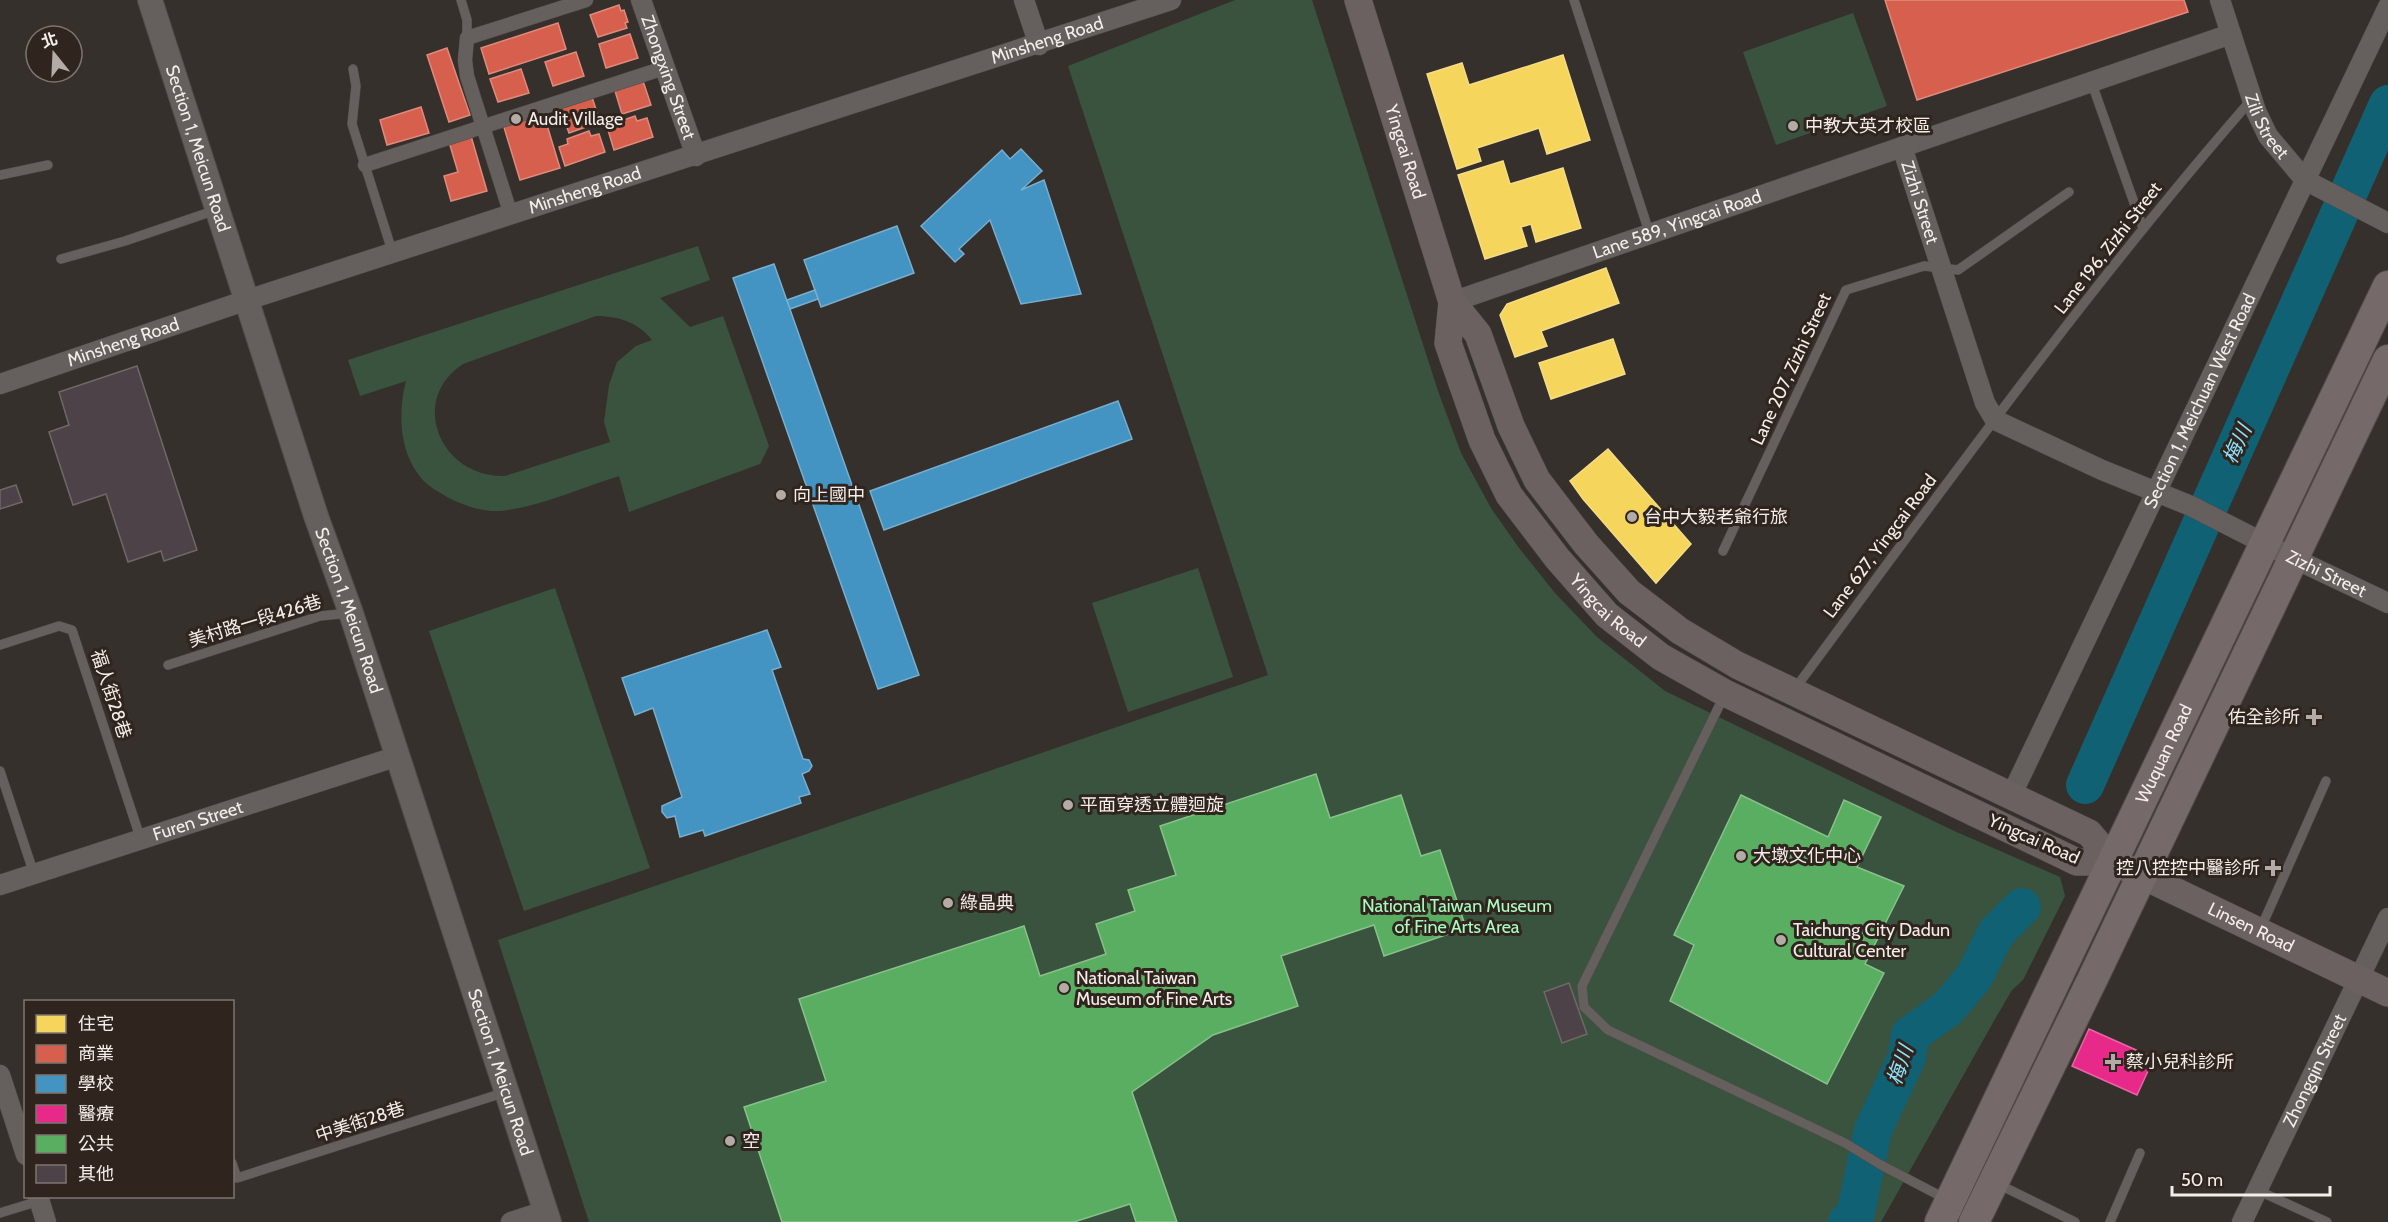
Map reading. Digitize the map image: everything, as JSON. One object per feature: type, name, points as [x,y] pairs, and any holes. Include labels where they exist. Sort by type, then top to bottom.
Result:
[{"type":"main road","name":"Yingcai Road","points":[[1358,0],[1452,302],[1478,334],[1511,426],[1537,480],[1586,544],[1629,592],[1680,631],[1737,665],[2089,833],[2114,862]]},
{"type":"main road","name":"Wuquan Road","points":[[1945,1212],[2388,286]]},
{"type":"main road","name":"Yingcai Road","points":[[1452,302],[1448,343],[1482,440],[1509,495],[1557,558],[1607,615],[1661,657],[1725,693],[2077,862],[2114,862]]},
{"type":"main road","name":"Wuquan Road","points":[[1974,1222],[2388,360]]},
{"type":"main road","name":"Linsen Road","points":[[2114,862],[2388,993]]},
{"type":"street","name":"Section 1, Meicun Road","points":[[150,0],[316,516],[351,613],[547,1216]]},
{"type":"street","points":[[511,215],[467,76],[465,60],[467,38],[586,0]]},
{"type":"street","name":"Zhongxing Street","points":[[641,0],[696,156]]},
{"type":"street","points":[[1024,0],[1039,45]]},
{"type":"street","name":"Minsheng Road","points":[[0,384],[247,300],[1172,0]]},
{"type":"street","name":"Zili Street","points":[[2220,0],[2252,99],[2268,136],[2305,180],[2381,219]]},
{"type":"street","name":"Section 1, Meichuan West Road","points":[[2011,796],[2388,7]]},
{"type":"street","name":"Zizhi Street","points":[[1995,420],[1985,403],[1902,147],[2231,34]]},
{"type":"street","points":[[365,165],[664,68]]},
{"type":"street","name":"Lane 589, Yingcai Road","points":[[1452,302],[1902,147]]},
{"type":"street","points":[[1995,420],[2102,470],[2156,491]]},
{"type":"street","name":"Zizhi Street","points":[[2156,491],[2388,603]]},
{"type":"street","name":"Furen Street","points":[[0,885],[398,756]]},
{"type":"street","name":"Zhongqin Street","points":[[2242,1222],[2388,918]]},
{"type":"street","points":[[0,1075],[11,1121],[24,1149]]},
{"type":"street","points":[[39,1199],[46,1222]]},
{"type":"street","points":[[511,1222],[547,1216]]},
{"type":"lane","points":[[461,0],[467,20],[467,38]]},
{"type":"lane","points":[[1574,0],[1650,235]]},
{"type":"lane","points":[[353,69],[356,86],[352,124],[393,254]]},
{"type":"lane","points":[[2091,81],[2143,228]]},
{"type":"lane","name":"Lane 196, Zizhi Street","points":[[1995,420],[2143,228],[2252,99]]},
{"type":"lane","points":[[0,175],[48,165]]},
{"type":"lane","name":"Lane 207, Zizhi Street","points":[[1723,551],[1846,290],[1924,266],[1958,270],[2069,192]]},
{"type":"lane","points":[[61,259],[125,241],[218,210]]},
{"type":"lane","name":"Lane 627, Yingcai Road","points":[[1793,692],[1995,420]]},
{"type":"lane","name":"美村路一段426巷","points":[[168,665],[320,616],[351,613]]},
{"type":"lane","name":"福人街28巷","points":[[0,645],[59,626],[72,630],[141,840]]},
{"type":"lane","points":[[1725,693],[1582,986],[1584,1007],[1608,1030],[1845,1143],[1881,1165],[1945,1212]]},
{"type":"lane","points":[[0,771],[34,874]]},
{"type":"lane","points":[[2259,933],[2326,781]]},
{"type":"lane","name":"中美街28巷","points":[[234,1169],[237,1178],[507,1092]]},
{"type":"lane","points":[[2110,1222],[2140,1153]]},
{"type":"lane","points":[[1994,1182],[2074,1222]]},
{"type":"lane","points":[[2257,1190],[2327,1222]]},
{"type":"lane","points":[[0,1213],[39,1199]]},
{"type":"green space","name":"National Taiwan Museum of Fine Arts Area","points":[[1235,0],[1312,0],[1438,391],[1461,453],[1491,508],[1555,593],[1597,637],[1665,691],[1952,830],[2060,877],[2065,896],[2023,980],[2012,990],[1881,1222],[589,1222],[498,940],[1268,675],[1068,66]]},
{"type":"green space","points":[[1853,13],[1887,106],[1776,145],[1743,52]]},
{"type":"green space","points":[[698,246],[710,280],[660,298],[690,327],[723,316],[769,446],[760,464],[629,512],[619,476],[530,506],[500,511],[481,509],[456,502],[433,488],[421,478],[412,464],[404,441],[401,417],[406,381],[360,396],[348,360]],"holes":[[[596,316],[634,324],[652,340],[636,346],[617,362],[609,385],[604,422],[610,442],[505,476],[482,473],[463,464],[449,451],[439,434],[435,416],[437,397],[446,379],[463,364]]]},
{"type":"green space","points":[[1198,568],[1233,677],[1128,712],[1092,603]]},
{"type":"green space","points":[[555,588],[650,868],[524,911],[429,631]]},
{"type":"building: 住宅","points":[[1563,55],[1590,140],[1547,154],[1539,128],[1477,148],[1481,161],[1457,169],[1427,74],[1462,63],[1469,85]]},
{"type":"building: 住宅","points":[[1503,161],[1510,184],[1563,168],[1581,228],[1536,242],[1531,224],[1521,227],[1527,246],[1485,259],[1458,175]]},
{"type":"building: 住宅","points":[[1606,268],[1619,303],[1541,331],[1547,346],[1515,357],[1500,315],[1507,304]]},
{"type":"building: 住宅","points":[[1613,339],[1625,374],[1551,399],[1539,363]]},
{"type":"building: 住宅","name":"台中大毅老爺行旅","points":[[1608,449],[1691,544],[1656,583],[1570,481]]},
{"type":"building: 商業","points":[[1885,0],[2184,0],[2188,12],[1917,100]]},
{"type":"building: 商業","points":[[619,5],[621,11],[624,10],[628,22],[625,23],[627,28],[598,37],[590,15]]},
{"type":"building: 商業","points":[[558,23],[566,49],[489,74],[481,48]]},
{"type":"building: 商業","points":[[630,34],[638,58],[606,68],[599,44]]},
{"type":"building: 商業","points":[[447,48],[470,115],[449,122],[427,55]]},
{"type":"building: 商業","points":[[576,52],[584,76],[553,86],[545,62]]},
{"type":"building: 商業","points":[[521,69],[529,93],[498,102],[490,79]]},
{"type":"building: 商業","points":[[643,81],[651,105],[622,114],[615,91]]},
{"type":"building: 商業","points":[[592,97],[600,122],[569,133],[560,108]]},
{"type":"building: 商業","points":[[421,107],[429,133],[387,145],[380,120]]},
{"type":"building: 商業","points":[[543,112],[560,168],[520,180],[503,124]]},
{"type":"building: 商業","points":[[635,116],[637,121],[647,118],[653,137],[614,150],[608,130],[619,127],[618,122]]},
{"type":"building: 商業","points":[[589,131],[591,136],[599,134],[605,152],[565,166],[559,147],[568,144],[567,139]]},
{"type":"building: 商業","points":[[471,136],[487,191],[451,201],[444,176],[458,172],[449,142]]},
{"type":"building: 學校","points":[[1021,149],[1042,171],[1021,190],[1044,180],[1081,294],[1021,304],[990,220],[959,249],[964,254],[955,262],[921,226],[1002,150],[1010,159]]},
{"type":"building: 學校","points":[[897,226],[914,273],[821,307],[804,260]]},
{"type":"building: 學校","points":[[774,264],[919,675],[878,689],[733,278]]},
{"type":"building: 學校","points":[[815,290],[818,299],[790,309],[787,300]]},
{"type":"building: 學校","points":[[1118,401],[1132,439],[884,530],[870,491]]},
{"type":"building: 學校","points":[[767,630],[781,667],[772,670],[803,759],[809,760],[812,766],[809,771],[802,774],[810,794],[799,797],[801,803],[705,836],[703,830],[680,837],[675,816],[667,818],[662,812],[662,806],[682,797],[653,708],[635,715],[622,678]]},
{"type":"building: 醫療","name":"蔡小兒科診所","points":[[2089,1029],[2154,1058],[2137,1095],[2072,1066]]},
{"type":"building: 公共","name":"National Taiwan Museum of Fine Arts","points":[[1316,774],[1330,818],[1401,795],[1421,856],[1440,850],[1466,928],[1384,956],[1374,925],[1281,956],[1298,1006],[1213,1035],[1132,1092],[1177,1222],[1136,1222],[1130,1204],[1074,1222],[782,1222],[744,1107],[826,1081],[799,999],[1024,926],[1040,976],[1106,954],[1096,924],[1135,911],[1128,890],[1176,875],[1160,826]]},
{"type":"building: 公共","name":"Taichung City Dadun Cultural Center","points":[[1741,795],[1828,837],[1844,800],[1881,817],[1857,867],[1904,886],[1865,964],[1884,973],[1827,1084],[1670,1001],[1694,945],[1674,935]]},
{"type":"building: 其他","points":[[137,366],[197,550],[164,561],[161,551],[128,562],[106,494],[73,505],[49,432],[69,425],[59,392]]},
{"type":"building: 其他","points":[[16,485],[22,502],[0,509],[0,490]]},
{"type":"building: 其他","points":[[1569,983],[1587,1034],[1562,1043],[1544,992]]},
{"type":"waterway","name":"梅川","points":[[2085,785],[2388,104]]},
{"type":"waterway","name":"梅川","points":[[1847,1222],[1855,1216],[1873,1130],[1907,1057],[1910,1035],[1948,1008],[1974,977],[1996,933],[2022,907]]},
{"type":"place","name":"Audit Village","points":[[516,119]]},
{"type":"place","name":"中教大英才校區","points":[[1793,126]]},
{"type":"place","name":"向上國中","points":[[781,495]]},
{"type":"place","name":"台中大毅老爺行旅","points":[[1632,517]]},
{"type":"place","name":"佑全診所","points":[[2314,717]]},
{"type":"place","name":"平面穿透立體迴旋","points":[[1068,805]]},
{"type":"place","name":"大墩文化中心","points":[[1741,856]]},
{"type":"place","name":"控八控控中醫診所","points":[[2273,868]]},
{"type":"place","name":"綠晶典","points":[[948,903]]},
{"type":"place","name":"Taichung City Dadun Cultural Center","points":[[1781,940]]},
{"type":"place","name":"National Taiwan Museum of Fine Arts","points":[[1064,988]]},
{"type":"place","name":"蔡小兒科診所","points":[[2113,1062]]},
{"type":"place","name":"空","points":[[730,1141]]}]
